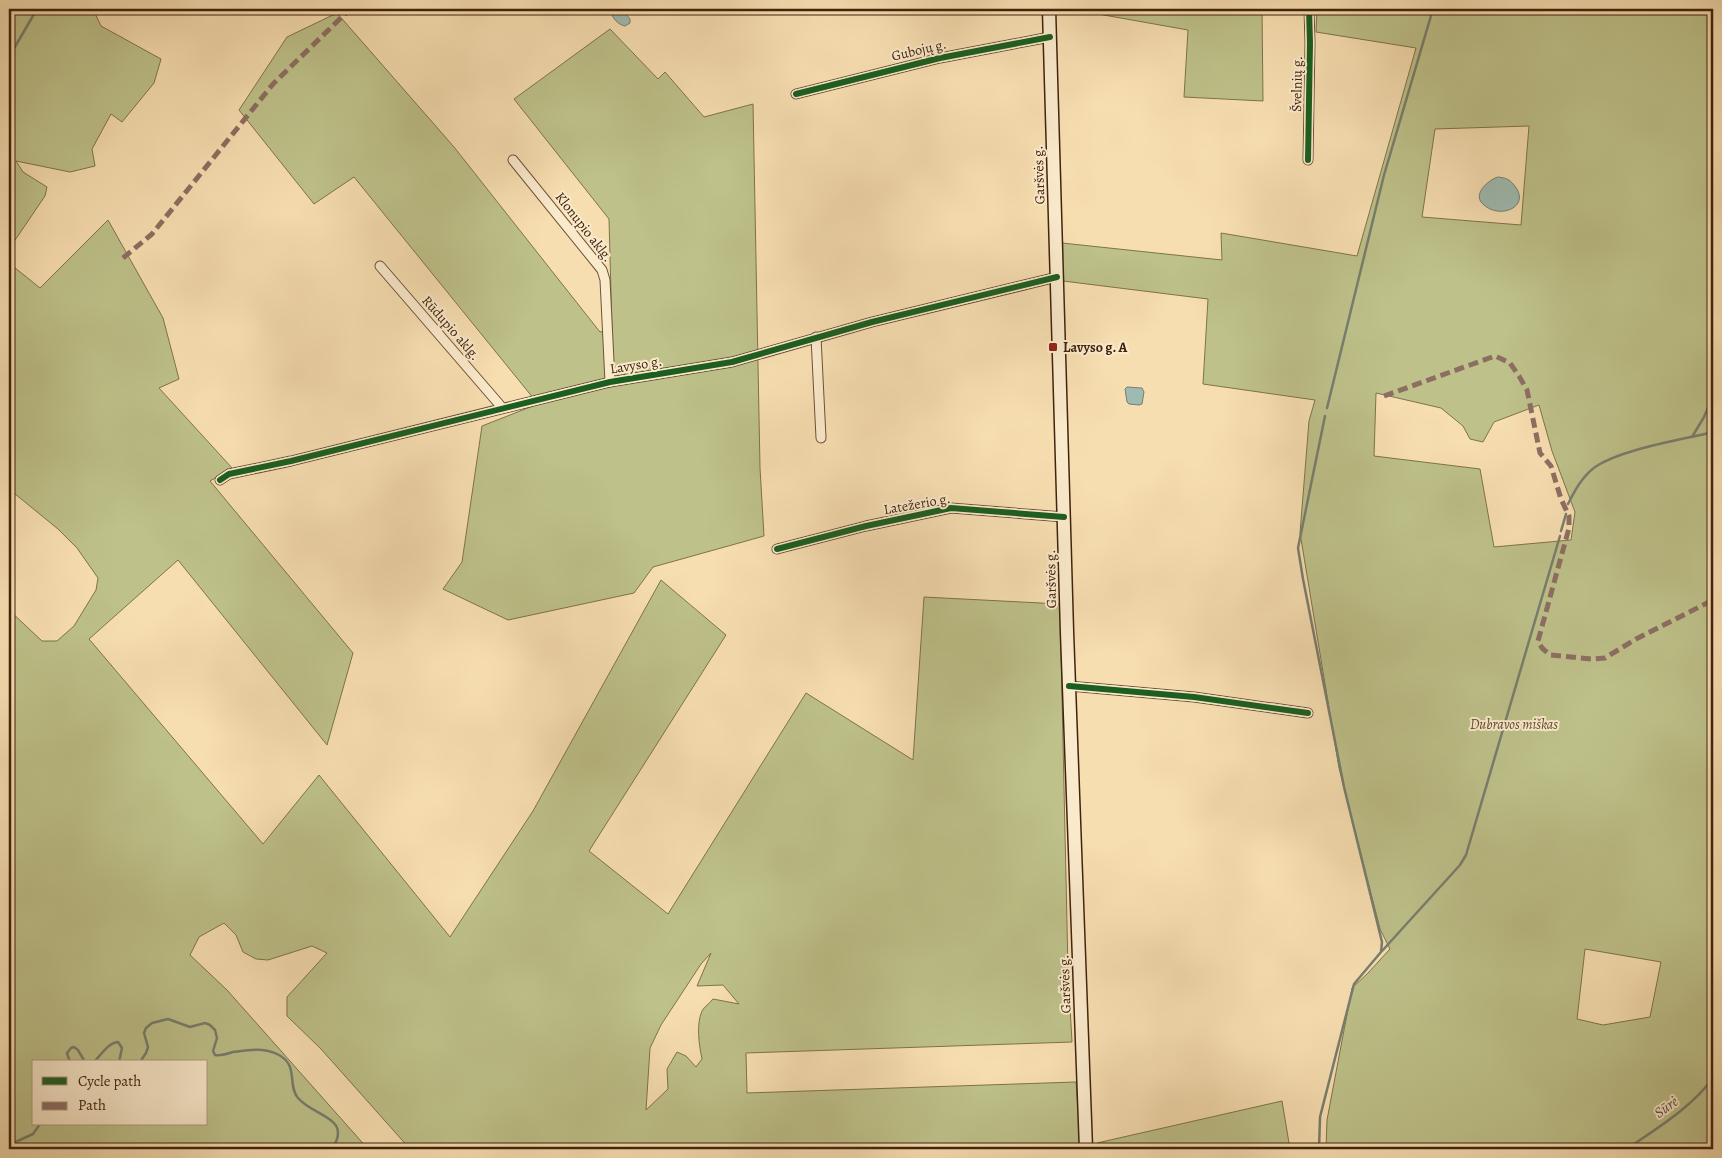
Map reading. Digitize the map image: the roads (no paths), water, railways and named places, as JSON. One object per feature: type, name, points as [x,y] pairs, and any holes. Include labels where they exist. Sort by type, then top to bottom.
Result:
[{"type":"main road","name":"Garšvės g.","points":[[1049,9],[1069,686],[1086,1149]]},
{"type":"street","name":"Švelnių g.","points":[[1308,160],[1309,9]]},
{"type":"street","name":"Gubojų g.","points":[[796,94],[940,58],[1050,37]]},
{"type":"street","name":"Klonupio aklg.","points":[[513,160],[602,270],[605,280],[610,382]]},
{"type":"street","name":"Rūdupio aklg.","points":[[380,266],[502,408]]},
{"type":"street","name":"Lavyso g.","points":[[220,480],[229,474],[300,459],[610,382],[732,362],[872,322],[1057,277]]},
{"type":"street","points":[[816,337],[821,438]]},
{"type":"street","name":"Latežerio g.","points":[[777,549],[866,526],[951,508],[1064,517]]},
{"type":"street","points":[[1069,686],[1194,697],[1308,713]]},
{"type":"water","points":[[611,9],[622,9],[630,19],[630,23],[625,26],[620,24],[613,17]]},
{"type":"water","points":[[1498,177],[1509,180],[1519,193],[1517,205],[1506,211],[1491,209],[1480,201],[1479,197],[1482,188]]},
{"type":"water","points":[[1127,387],[1142,388],[1144,392],[1142,404],[1129,404],[1127,402],[1125,389]]},
{"type":"waterway","points":[[9,57],[37,9]]},
{"type":"waterway","points":[[1327,408],[1384,175],[1433,9]]},
{"type":"waterway","points":[[1692,437],[1704,417],[1713,396]]},
{"type":"waterway","points":[[1319,1149],[1320,1117],[1354,984],[1381,952],[1382,942],[1344,787],[1298,548],[1325,416]]},
{"type":"waterway","points":[[1568,504],[1586,475],[1595,467],[1607,461],[1636,450],[1713,432]]},
{"type":"waterway","points":[[1561,531],[1566,514]]},
{"type":"waterway","points":[[1382,951],[1460,865],[1466,855],[1560,536]]},
{"type":"waterway","points":[[141,1060],[148,1047],[144,1033],[146,1028],[152,1023],[168,1019],[190,1027],[205,1023],[210,1025],[215,1030],[217,1038],[213,1051],[215,1055],[256,1050],[273,1052],[285,1059],[289,1065],[293,1087],[298,1098],[335,1124],[338,1130],[332,1149]]},
{"type":"waterway","points":[[96,1060],[108,1047],[118,1042],[122,1048],[119,1060]]},
{"type":"waterway","points":[[69,1060],[67,1053],[74,1047],[84,1060]]},
{"type":"waterway","name":"Sūrė","points":[[1627,1149],[1684,1108],[1713,1078]]},
{"type":"waterway","points":[[9,1145],[33,1134],[39,1126]]},
{"type":"place","name":"Lavyso g. A","points":[[1053,347]]},
{"type":"park label","name":"Dubravos miškas","points":[[1514,724]]}]
